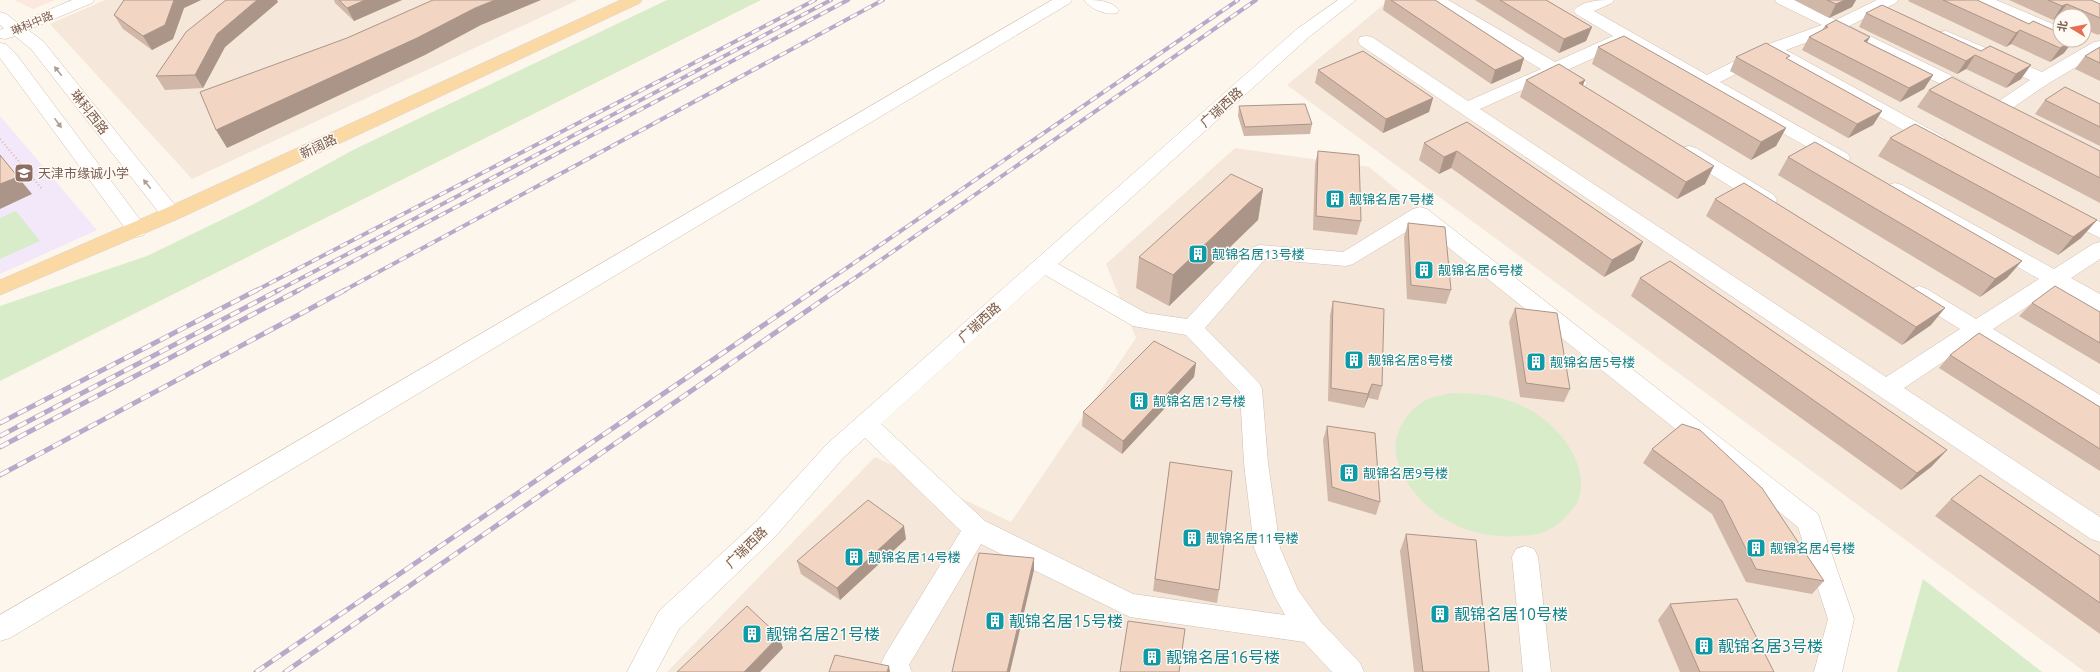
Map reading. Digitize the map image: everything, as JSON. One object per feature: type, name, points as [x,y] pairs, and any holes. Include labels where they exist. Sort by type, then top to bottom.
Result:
[{"type":"main road","name":"新阔路","points":[[0,288],[136,230],[634,0]]},
{"type":"street","name":"琳科中路","points":[[6,28],[74,0]]},
{"type":"street","name":"琳科中路","points":[[6,28],[86,0]]},
{"type":"street","points":[[0,629],[1064,0]]},
{"type":"street","name":"广瑞西路","points":[[641,672],[669,620],[766,529],[835,451],[1303,34],[1348,0]]},
{"type":"street","points":[[1436,0],[1595,94]]},
{"type":"street","points":[[1606,0],[1582,11],[1858,168]]},
{"type":"street","points":[[1783,0],[2009,111],[2043,79],[2099,48]]},
{"type":"street","points":[[1982,0],[2052,30]]},
{"type":"street","points":[[1707,82],[1772,49],[1836,26],[1878,2],[1900,15]]},
{"type":"street","name":"琳科西路","points":[[6,28],[37,45],[171,214]]},
{"type":"street","points":[[1928,28],[2043,79]]},
{"type":"street","points":[[1467,108],[1626,37]]},
{"type":"street","points":[[1366,41],[2100,530]]},
{"type":"street","points":[[0,48],[10,58],[136,230]]},
{"type":"street","points":[[1772,49],[1953,150]]},
{"type":"street","points":[[1677,144],[1785,212]]},
{"type":"street","points":[[1879,179],[2100,304]]},
{"type":"street","points":[[2051,204],[2100,231]]},
{"type":"street","points":[[1192,328],[1260,252],[1346,259],[1420,214],[1809,521],[1841,619],[1828,672]]},
{"type":"street","points":[[1886,388],[2100,249]]},
{"type":"street","points":[[1044,265],[1141,320],[1192,328],[1252,389],[1256,463],[1267,548],[1288,597],[1311,631],[1350,672]]},
{"type":"street","points":[[1901,283],[2100,406]]},
{"type":"street","points":[[865,424],[976,529],[1130,605],[1311,631]]},
{"type":"street","points":[[898,672],[895,664],[976,529]]},
{"type":"street","points":[[1524,557],[1537,672]]},
{"type":"path","points":[[0,139],[42,189]]},
{"type":"shaded area","points":[[14,0],[55,0],[33,9]]},
{"type":"shaded area","points":[[105,0],[578,0],[192,179],[50,24]]},
{"type":"shaded area","points":[[1389,0],[2071,0],[2090,8],[2052,8],[2052,48],[2092,48],[2092,9],[2100,12],[2100,672],[2085,672],[1287,85]]},
{"type":"shaded area","name":"天津市缘诚小学","points":[[0,116],[97,230],[0,274]]},
{"type":"shaded area","points":[[1235,148],[1369,167],[1809,521],[1841,619],[1829,672],[667,672],[875,457],[1011,522],[1136,338],[1106,264]]},
{"type":"green space","points":[[667,0],[761,0],[0,381],[0,306],[147,256],[252,205],[355,149]]},
{"type":"green space","points":[[16,211],[40,241],[0,259],[0,218]]},
{"type":"green space","points":[[1451,393],[1493,396],[1523,406],[1543,418],[1563,438],[1577,462],[1581,488],[1578,501],[1574,508],[1559,524],[1541,533],[1525,536],[1500,536],[1475,532],[1441,517],[1430,509],[1410,487],[1403,475],[1398,461],[1396,448],[1398,434],[1406,418],[1417,406],[1431,398]]},
{"type":"green space","points":[[1923,579],[2042,672],[1897,672]]},
{"type":"building","points":[[124,0],[174,0],[165,25],[143,36],[114,15]]},
{"type":"building","points":[[226,0],[257,0],[217,34],[195,75],[156,76],[186,32]]},
{"type":"building","points":[[339,0],[365,0],[347,8]]},
{"type":"building","points":[[433,0],[495,0],[475,8],[417,38],[216,130],[200,92],[347,38]]},
{"type":"building","points":[[1391,0],[1435,0],[1524,58],[1495,70]]},
{"type":"building","points":[[1500,0],[1546,0],[1592,27],[1564,39]]},
{"type":"building","points":[[1827,0],[1845,0],[1836,4]]},
{"type":"building","points":[[1943,0],[1977,0],[2029,24],[2033,21],[2052,29],[2052,44],[2020,30],[2016,33]]},
{"type":"building","points":[[2048,0],[2091,0],[2100,4],[2100,18],[2092,15],[2092,8],[2076,8],[2067,4],[2062,6]]},
{"type":"building","points":[[1882,5],[1981,51],[1990,46],[2031,65],[2016,74],[1975,55],[1966,61],[1866,13]]},
{"type":"building","points":[[1836,20],[1870,37],[1864,41],[1933,75],[1909,88],[1809,37],[1828,27],[1825,26]]},
{"type":"building","points":[[1624,36],[1786,128],[1761,142],[1598,47]]},
{"type":"building","points":[[1766,43],[1790,56],[1786,58],[1882,111],[1857,124],[1736,57]]},
{"type":"building","points":[[2100,47],[2100,63],[2085,56]]},
{"type":"building","points":[[1363,51],[1433,98],[1386,119],[1318,70]]},
{"type":"building","points":[[1559,64],[1585,80],[1579,83],[1714,166],[1686,182],[1526,80]]},
{"type":"building","points":[[1952,77],[2100,151],[2100,178],[1929,90]]},
{"type":"building","points":[[2065,87],[2100,104],[2100,127],[2045,100]]},
{"type":"building","points":[[1305,104],[1312,124],[1245,127],[1239,106]]},
{"type":"building","points":[[1467,122],[1643,242],[1612,260],[1457,151],[1444,157],[1424,143]]},
{"type":"building","points":[[1915,124],[2097,220],[2073,237],[1890,138]]},
{"type":"building","points":[[1815,142],[2022,261],[1995,279],[1788,157]]},
{"type":"building","name":"靓锦名居7号楼","points":[[1318,151],[1359,155],[1361,221],[1316,216]]},
{"type":"building","points":[[0,155],[18,177],[0,184]]},
{"type":"building","points":[[1231,174],[1263,189],[1173,275],[1139,257]]},
{"type":"building","points":[[1744,183],[1945,308],[1916,327],[1715,199]]},
{"type":"building","name":"靓锦名居6号楼","points":[[1408,223],[1445,227],[1451,290],[1411,285]]},
{"type":"building","points":[[1670,261],[1947,450],[1917,473],[1640,278]]},
{"type":"building","points":[[2055,286],[2100,312],[2100,343],[2032,303]]},
{"type":"building","name":"靓锦名居8号楼","points":[[1333,301],[1384,309],[1382,386],[1372,384],[1368,394],[1331,388]]},
{"type":"building","name":"靓锦名居5号楼","points":[[1515,308],[1557,313],[1570,389],[1526,383]]},
{"type":"building","points":[[1979,333],[2100,407],[2100,449],[1950,355]]},
{"type":"building","name":"靓锦名居12号楼","points":[[1154,341],[1196,363],[1123,441],[1083,412]]},
{"type":"building","points":[[1682,424],[1700,430],[1762,488],[1824,581],[1756,569],[1722,501],[1652,449]]},
{"type":"building","name":"靓锦名居9号楼","points":[[1327,426],[1375,433],[1380,502],[1332,487]]},
{"type":"building","name":"靓锦名居11号楼","points":[[1170,462],[1232,471],[1219,590],[1155,579]]},
{"type":"building","points":[[1980,475],[2100,556],[2100,603],[1951,499]]},
{"type":"building","name":"靓锦名居14号楼","points":[[868,500],[904,526],[837,588],[797,561]]},
{"type":"building","name":"靓锦名居10号楼","points":[[1406,534],[1476,540],[1489,672],[1423,672]]},
{"type":"building","name":"靓锦名居15号楼","points":[[979,553],[1034,558],[1007,672],[952,672]]},
{"type":"building","points":[[1737,599],[1774,672],[1700,672],[1670,604]]},
{"type":"building","points":[[747,606],[779,636],[744,672],[677,672]]},
{"type":"building","name":"靓锦名居16号楼","points":[[1128,621],[1185,629],[1179,672],[1120,672]]},
{"type":"building","points":[[835,655],[889,666],[887,672],[829,672]]},
{"type":"railway","points":[[255,291],[815,0]]},
{"type":"railway","points":[[277,291],[831,0]]},
{"type":"railway","points":[[297,291],[848,0]]},
{"type":"railway","points":[[343,291],[883,0]]},
{"type":"railway","points":[[813,291],[1238,0]]},
{"type":"railway","points":[[836,291],[1256,0]]},
{"type":"railway","points":[[0,423],[257,290]]},
{"type":"railway","points":[[0,436],[279,290]]},
{"type":"railway","points":[[0,447],[299,290]]},
{"type":"railway","points":[[0,475],[345,290]]},
{"type":"railway","points":[[256,672],[815,290]]},
{"type":"railway","points":[[285,672],[837,290]]},
{"type":"place","name":"天津市缘诚小学","points":[[24,173]]},
{"type":"place","name":"靓锦名居7号楼","points":[[1335,199]]},
{"type":"place","name":"靓锦名居13号楼","points":[[1198,254]]},
{"type":"place","name":"靓锦名居6号楼","points":[[1424,270]]},
{"type":"place","name":"靓锦名居8号楼","points":[[1354,360]]},
{"type":"place","name":"靓锦名居5号楼","points":[[1536,362]]},
{"type":"place","name":"靓锦名居12号楼","points":[[1139,401]]},
{"type":"place","name":"靓锦名居9号楼","points":[[1349,473]]},
{"type":"place","name":"靓锦名居11号楼","points":[[1192,538]]},
{"type":"place","name":"靓锦名居4号楼","points":[[1756,548]]},
{"type":"place","name":"靓锦名居14号楼","points":[[854,557]]},
{"type":"place","name":"靓锦名居10号楼","points":[[1440,614]]},
{"type":"place","name":"靓锦名居15号楼","points":[[995,621]]},
{"type":"place","name":"靓锦名居21号楼","points":[[752,634]]},
{"type":"place","name":"靓锦名居3号楼","points":[[1704,646]]},
{"type":"place","name":"靓锦名居16号楼","points":[[1152,657]]}]
